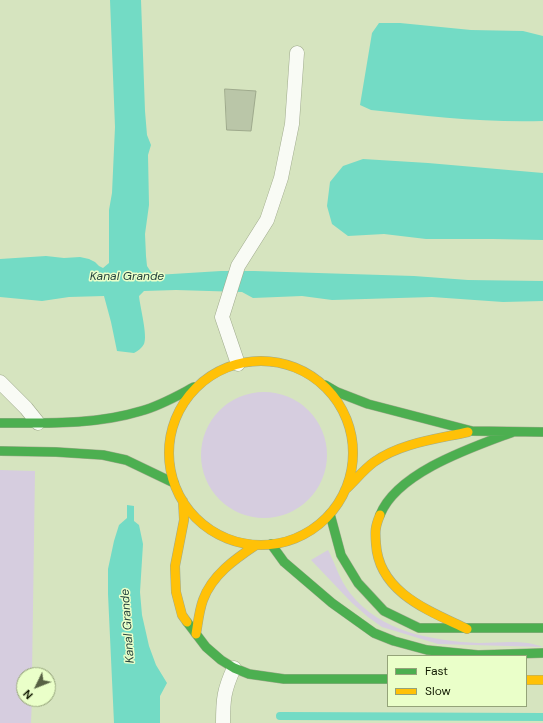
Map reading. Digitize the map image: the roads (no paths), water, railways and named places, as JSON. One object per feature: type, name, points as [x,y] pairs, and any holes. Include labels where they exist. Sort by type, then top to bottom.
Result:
[{"type":"main road","points":[[0,423],[95,421],[136,413],[160,404],[198,385],[223,370],[238,364],[254,361],[271,362],[298,369],[337,392],[368,404],[401,414],[472,431],[543,432]]},
{"type":"main road","points":[[319,382],[332,396],[344,414],[351,434],[353,456],[345,490]]},
{"type":"main road","points":[[198,385],[180,408],[173,427],[169,448],[170,467],[174,483],[183,501],[193,515],[206,526],[227,538],[256,545],[288,541],[303,535],[318,526],[330,514],[345,490],[375,462],[394,451],[472,431]]},
{"type":"main road","points":[[467,629],[422,608],[396,589],[380,566],[373,542],[376,518],[387,500],[401,486],[419,474],[452,457],[513,432]]},
{"type":"main road","points":[[0,451],[103,455],[126,460],[174,483]]},
{"type":"main road","points":[[183,501],[184,520],[175,566],[176,592],[182,615],[206,647],[220,660],[249,674],[284,679],[387,679]]},
{"type":"main road","points":[[330,514],[341,555],[358,582],[384,611],[419,628],[543,628]]},
{"type":"main road","points":[[271,544],[284,562],[332,603],[374,633],[394,641],[427,650],[471,654],[543,653]]},
{"type":"main road","points":[[196,634],[199,614],[204,597],[214,580],[232,561],[256,545]]},
{"type":"main road","points":[[527,680],[543,680]]},
{"type":"lane","points":[[238,364],[222,317],[238,266],[267,220],[281,178],[292,124],[297,53]]},
{"type":"lane","points":[[0,382],[26,408],[38,423]]},
{"type":"lane","points":[[223,723],[223,700],[226,686],[234,668]]},
{"type":"water","name":"Kanal Grande","points":[[110,0],[141,0],[145,111],[147,135],[151,145],[148,155],[149,205],[145,234],[147,266],[151,272],[156,275],[221,271],[254,271],[414,276],[468,280],[543,281],[543,301],[503,302],[432,297],[332,300],[302,296],[253,298],[242,292],[176,290],[144,291],[139,296],[145,340],[142,347],[134,353],[117,351],[104,296],[69,297],[42,301],[0,297],[0,259],[46,256],[64,258],[80,257],[89,259],[103,268],[109,263],[109,210],[112,193],[115,127]]},
{"type":"water","points":[[379,23],[400,23],[471,30],[523,31],[543,36],[543,121],[500,121],[435,117],[371,110],[360,105],[372,33]]},
{"type":"water","points":[[363,159],[543,173],[543,240],[426,239],[384,234],[348,236],[332,224],[327,206],[330,182],[343,166]]},
{"type":"water","name":"Kanal Grande","points":[[127,505],[134,506],[134,521],[139,525],[143,544],[140,592],[142,615],[149,646],[156,665],[167,683],[160,696],[160,723],[114,723],[108,569],[119,525],[127,518]]},
{"type":"waterway","points":[[280,716],[543,717]]}]
